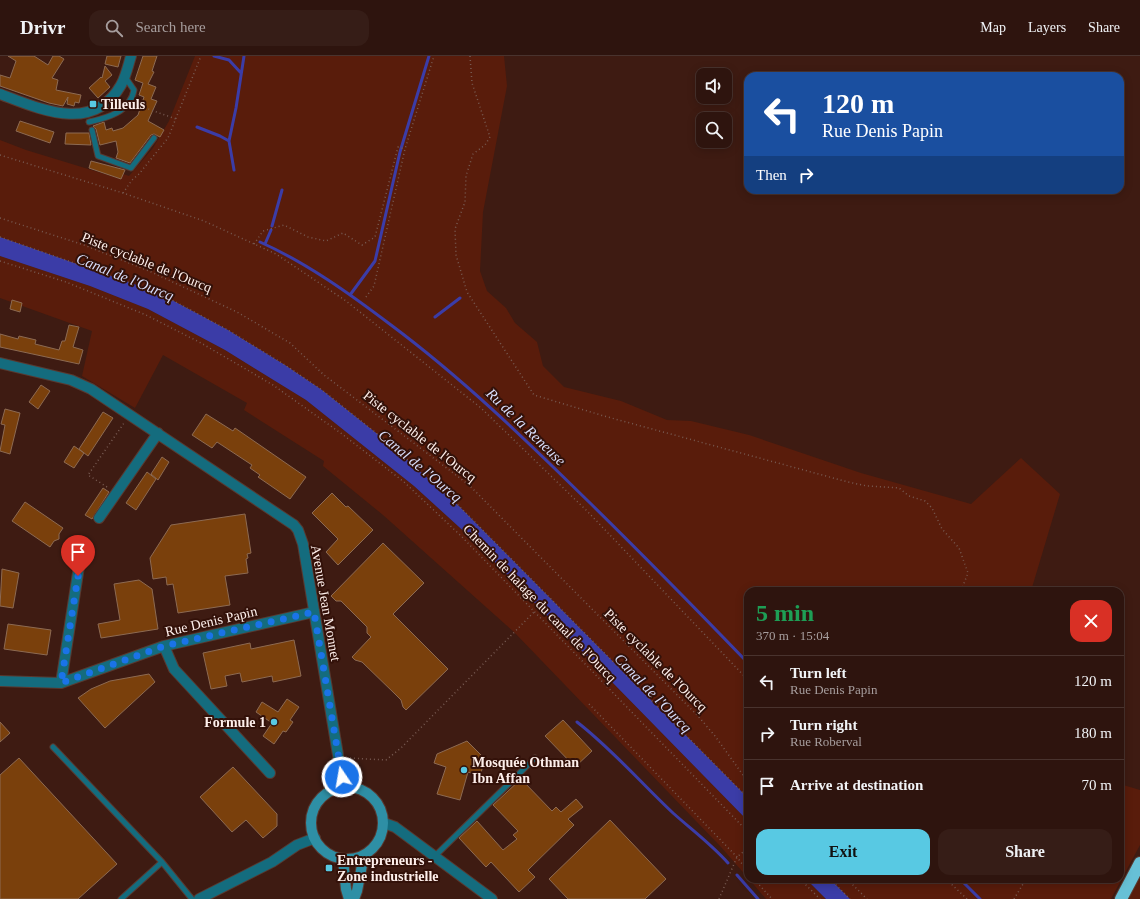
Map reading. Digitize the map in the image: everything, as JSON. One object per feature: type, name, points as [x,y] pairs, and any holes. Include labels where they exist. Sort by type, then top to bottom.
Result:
[{"type":"highway","points":[[1121,899],[1140,863]]},
{"type":"street","points":[[0,94],[44,110],[64,114],[86,111],[102,106],[112,97],[124,77],[131,56]]},
{"type":"street","name":"Avenue Jean Monnet","points":[[0,362],[71,380],[91,389],[294,524],[303,544],[345,786]]},
{"type":"street","points":[[99,518],[158,433]]},
{"type":"street","points":[[61,683],[80,560]]},
{"type":"street","name":"Rue Denis Papin","points":[[0,681],[61,683],[164,646],[314,612]]},
{"type":"street","points":[[164,646],[174,669],[270,773]]},
{"type":"street","points":[[345,786],[356,787],[372,796],[382,811],[384,823],[383,833],[379,842],[372,850],[354,859],[343,859],[336,858],[325,851],[314,838],[311,820],[316,804],[328,791],[345,786]]},
{"type":"street","points":[[384,823],[395,827],[492,899]]},
{"type":"street","points":[[199,899],[272,862],[297,845],[314,838]]},
{"type":"street","points":[[354,899],[364,855]]},
{"type":"street","points":[[343,859],[346,888],[350,899]]},
{"type":"lane","points":[[90,126],[110,117],[129,102],[134,90],[124,77]]},
{"type":"lane","points":[[86,111],[98,156],[131,168],[154,138]]},
{"type":"lane","points":[[52,747],[162,862],[192,899]]},
{"type":"lane","points":[[435,856],[535,758]]},
{"type":"lane","points":[[121,899],[162,862]]},
{"type":"path","points":[[123,193],[132,180],[139,174],[168,138],[200,56]]},
{"type":"path","points":[[366,297],[374,286],[406,149],[434,56]]},
{"type":"path","points":[[470,56],[472,83],[490,137],[485,145],[473,154],[466,176],[465,202],[455,229],[456,255],[467,292],[534,395],[604,416],[848,482],[867,486],[899,488],[909,496],[925,501],[932,508],[942,529],[959,548],[968,573],[963,587]]},
{"type":"path","points":[[129,102],[176,119]]},
{"type":"path","points":[[254,244],[262,230],[284,225],[308,237],[326,241],[343,233],[362,244],[375,237],[396,154],[399,147],[406,149]]},
{"type":"path","points":[[0,155],[123,193],[204,221],[276,254],[346,301],[481,408],[588,512],[744,676]]},
{"type":"path","name":"Piste cyclable de l'Ourcq","points":[[0,218],[84,246],[149,270],[237,312],[290,343],[324,375],[469,486],[698,716],[715,736],[744,776]]},
{"type":"path","points":[[0,237],[157,292],[228,330],[322,390],[384,440],[459,506],[744,794]]},
{"type":"path","name":"Chemin de halage du canal de l'Ourcq","points":[[0,261],[66,282],[146,314],[201,342],[273,384],[404,482],[461,536],[744,828]]},
{"type":"path","points":[[116,493],[88,474],[130,415]]},
{"type":"path","points":[[350,765],[349,758],[386,760],[401,748],[534,612]]},
{"type":"path","points":[[589,704],[737,857],[744,867]]},
{"type":"path","points":[[719,899],[737,857],[744,851]]},
{"type":"path","points":[[758,883],[772,899]]},
{"type":"path","points":[[804,883],[820,899]]},
{"type":"path","points":[[834,883],[850,899]]},
{"type":"path","points":[[851,883],[867,899]]},
{"type":"path","points":[[950,883],[967,899]]},
{"type":"path","points":[[1014,899],[1024,883]]},
{"type":"shaded area","points":[[195,56],[504,56],[507,86],[483,212],[480,271],[487,291],[506,308],[515,323],[537,342],[543,366],[564,387],[621,401],[667,420],[691,421],[749,435],[861,473],[971,504],[1021,458],[1060,494],[1032,587],[744,587],[744,794],[459,506],[385,440],[322,390],[228,330],[157,292],[0,237],[0,140],[26,150],[121,179],[123,174],[129,176],[153,148],[169,121]]},
{"type":"shaded area","points":[[0,237],[157,292],[228,330],[322,390],[385,440],[459,506],[744,794],[744,817],[470,537],[414,486],[306,400],[225,350],[148,309],[90,286],[0,256]]},
{"type":"shaded area","points":[[0,256],[90,286],[148,309],[225,350],[306,400],[414,486],[470,537],[744,817],[744,873],[721,847],[514,632],[383,515],[323,466],[324,461],[244,410],[247,403],[163,355],[135,408],[82,376],[92,331],[0,298]]},
{"type":"shaded area","points":[[1124,785],[1140,790],[1140,845],[1124,875]]},
{"type":"shaded area","points":[[1140,877],[1140,899],[1128,899]]},
{"type":"shaded area","points":[[752,883],[810,883],[826,899],[766,899]]},
{"type":"shaded area","points":[[810,883],[834,883],[850,899],[826,899]]},
{"type":"shaded area","points":[[834,883],[1120,883],[1111,899],[850,899]]},
{"type":"building","points":[[8,56],[34,56],[48,65],[53,56],[59,56],[64,59],[52,78],[58,80],[56,90],[81,95],[79,103],[75,102],[74,106],[67,104],[68,97],[63,106],[49,103],[0,86],[0,75],[10,78],[16,61]]},
{"type":"building","points":[[107,56],[121,56],[118,67],[105,64]]},
{"type":"building","points":[[143,56],[157,56],[152,71],[154,72],[148,84],[156,87],[151,99],[157,101],[148,121],[164,130],[160,137],[154,134],[151,135],[130,163],[116,158],[118,152],[116,141],[100,145],[96,129],[93,126],[104,122],[106,130],[112,128],[113,131],[123,128],[138,115],[144,97],[139,95],[143,83],[135,80]]},
{"type":"building","points":[[105,66],[112,75],[105,81],[110,87],[98,98],[89,88],[101,77],[102,78]]},
{"type":"building","points":[[20,121],[54,132],[50,143],[16,131]]},
{"type":"building","points":[[66,133],[89,133],[91,145],[65,144]]},
{"type":"building","points":[[91,161],[125,170],[121,179],[89,168]]},
{"type":"building","points":[[12,300],[22,303],[20,312],[10,309]]},
{"type":"building","points":[[69,325],[79,327],[73,347],[83,350],[79,364],[0,347],[0,334],[18,339],[19,336],[36,340],[35,344],[59,350],[62,341],[65,341]]},
{"type":"building","points":[[41,385],[50,391],[38,409],[29,402]]},
{"type":"building","points":[[5,409],[20,413],[10,454],[0,451],[5,425],[1,424]]},
{"type":"building","points":[[103,412],[113,418],[88,456],[79,449]]},
{"type":"building","points":[[206,414],[233,431],[235,428],[306,477],[290,499],[258,477],[260,475],[250,468],[252,465],[217,442],[212,448],[192,435]]},
{"type":"building","points":[[74,446],[84,453],[74,468],[64,462]]},
{"type":"building","points":[[162,457],[169,462],[158,480],[151,474]]},
{"type":"building","points":[[147,472],[156,479],[136,510],[126,503]]},
{"type":"building","points":[[103,488],[109,492],[92,519],[85,515]]},
{"type":"building","points":[[332,493],[373,530],[338,565],[326,552],[338,539],[312,513]]},
{"type":"building","points":[[25,502],[63,528],[59,534],[59,539],[54,541],[50,547],[12,521]]},
{"type":"building","points":[[245,514],[251,553],[247,554],[248,558],[246,559],[248,573],[225,576],[230,605],[178,613],[173,584],[167,585],[166,577],[153,579],[150,558],[171,525]]},
{"type":"building","points":[[383,543],[424,583],[393,614],[448,669],[406,710],[403,707],[401,700],[395,694],[362,662],[355,660],[352,657],[371,637],[367,633],[367,627],[341,601],[336,601],[331,596]]},
{"type":"building","points":[[2,569],[19,573],[13,608],[0,606]]},
{"type":"building","points":[[139,580],[152,589],[158,629],[101,638],[98,624],[120,620],[114,584]]},
{"type":"building","points":[[8,624],[51,630],[47,655],[4,649]]},
{"type":"building","points":[[294,640],[301,676],[273,682],[272,676],[242,682],[240,673],[225,676],[227,686],[211,689],[203,653],[250,643],[251,649]]},
{"type":"building","points":[[149,674],[155,682],[105,728],[78,698],[91,689],[110,681]]},
{"type":"building","points":[[287,699],[299,707],[290,720],[293,722],[286,732],[283,731],[274,744],[263,736],[272,723],[256,712],[262,702],[278,712]]},
{"type":"building","points":[[563,720],[592,751],[575,767],[545,736]]},
{"type":"building","points":[[0,722],[10,733],[0,742]]},
{"type":"building","name":"Mosquée Othman Ibn Affan","points":[[467,741],[485,759],[480,776],[468,772],[460,800],[437,794],[446,767],[434,763],[437,754]]},
{"type":"building","points":[[19,758],[117,864],[78,899],[0,899],[0,775]]},
{"type":"building","points":[[233,767],[277,814],[277,826],[263,838],[246,820],[232,832],[200,797]]},
{"type":"building","points":[[521,779],[552,811],[556,807],[561,812],[576,799],[583,807],[568,819],[574,825],[528,870],[535,877],[519,892],[491,862],[486,867],[459,838],[477,821],[503,850],[517,839],[513,835],[518,831],[493,805]]},
{"type":"building","points":[[610,820],[666,879],[645,899],[568,899],[549,879]]},
{"type":"waterway","points":[[214,56],[229,60],[241,73]]},
{"type":"waterway","points":[[234,170],[229,141],[244,56]]},
{"type":"waterway","points":[[350,295],[375,261],[400,152],[429,56]]},
{"type":"waterway","points":[[197,127],[229,141]]},
{"type":"waterway","points":[[272,226],[282,190]]},
{"type":"waterway","points":[[265,244],[271,230]]},
{"type":"waterway","name":"Ru de la Reneuse","points":[[260,242],[295,259],[344,291],[376,313],[443,366],[517,432],[588,501],[744,659]]},
{"type":"waterway","points":[[435,317],[460,298]]},
{"type":"waterway","points":[[577,722],[602,743],[673,813],[708,843],[728,863]]},
{"type":"waterway","points":[[737,875],[758,899]]},
{"type":"waterway","name":"Ru de la Reneuse","points":[[964,883],[980,899]]},
{"type":"place","name":"Tilleuls","points":[[93,104]]},
{"type":"place","name":"Formule 1","points":[[274,722]]},
{"type":"place","name":"Mosquée Othman Ibn Affan","points":[[464,770]]},
{"type":"place","name":"Entrepreneurs - Zone industrielle","points":[[329,868]]},
{"type":"route","points":[[78,576],[61,683],[164,646],[314,612],[342,777]]},
{"type":"water label","name":"Canal de l'Ourcq","points":[[125,277]]},
{"type":"water label","name":"Canal de l'Ourcq","points":[[420,466]]},
{"type":"water label","name":"Canal de l'Ourcq","points":[[653,693]]}]
